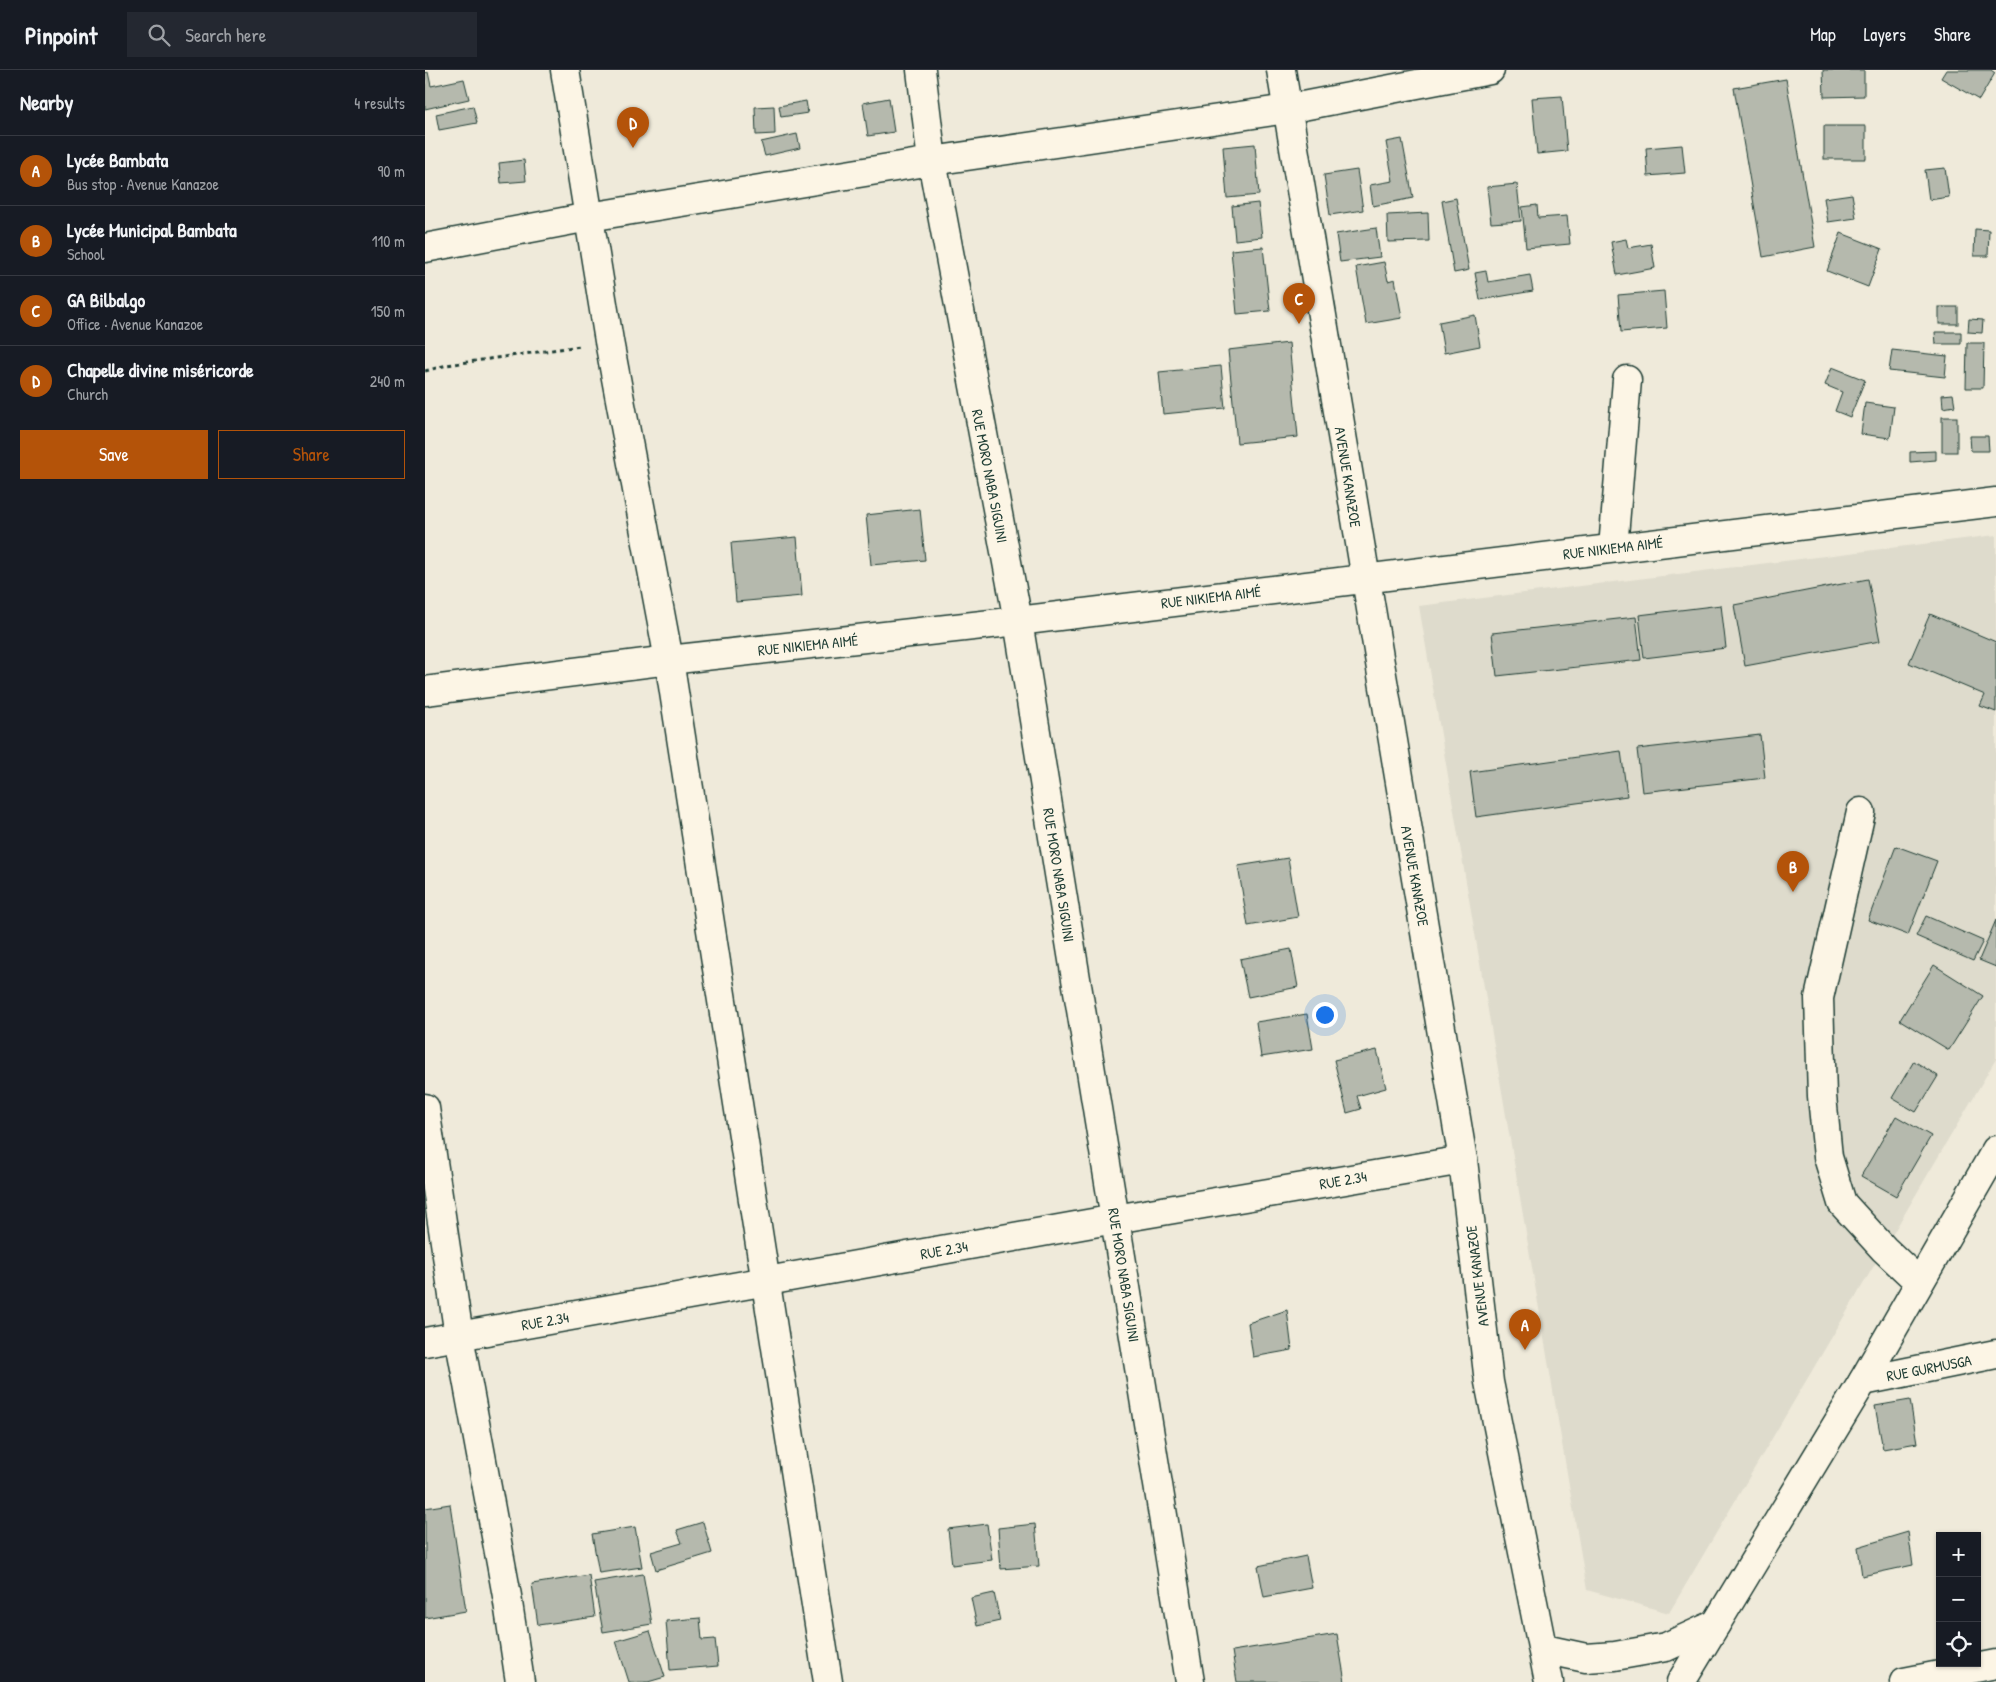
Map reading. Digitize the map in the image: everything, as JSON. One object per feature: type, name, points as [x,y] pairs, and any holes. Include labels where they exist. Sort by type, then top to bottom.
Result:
[{"type":"street","points":[[565,70],[609,341],[669,660],[828,1682]]},
{"type":"street","name":"RUE MORO NABA SIGUINI","points":[[921,70],[932,162],[1018,621],[1190,1682]]},
{"type":"street","name":"AVENUE KANAZOE","points":[[1281,70],[1463,1160],[1489,1382],[1544,1649],[1549,1682]]},
{"type":"street","points":[[425,248],[589,217],[932,162],[1287,109],[1490,70]]},
{"type":"street","points":[[1613,548],[1627,380]]},
{"type":"street","name":"RUE NIKIEMA AIMÉ","points":[[425,691],[669,660],[1018,621],[1996,502]]},
{"type":"street","points":[[1861,812],[1819,998],[1823,1096],[1829,1157],[1842,1203],[1884,1249],[1919,1282]]},
{"type":"street","points":[[425,1108],[459,1336],[507,1596],[520,1682]]},
{"type":"street","points":[[1681,1682],[1863,1381],[1996,1150]]},
{"type":"street","name":"RUE 2.34","points":[[425,1342],[1115,1218],[1463,1160]]},
{"type":"street","name":"RUE GURMUSGA","points":[[1863,1381],[1996,1354]]},
{"type":"street","points":[[1544,1649],[1586,1658],[1615,1656],[1666,1647],[1715,1624]]},
{"type":"street","points":[[1904,1682],[1996,1664]]},
{"type":"path","points":[[425,371],[447,365],[609,341]]},
{"type":"shaded area","points":[[1996,535],[1996,1059],[1669,1613],[1587,1590],[1419,606]]},
{"type":"building","points":[[1823,70],[1864,70],[1864,96],[1824,97]]},
{"type":"building","points":[[1946,70],[1991,70],[1995,73],[1979,100],[1941,78]]},
{"type":"building","points":[[428,72],[431,86],[464,79],[469,99],[425,109],[425,73]]},
{"type":"building","points":[[1786,79],[1815,247],[1763,257],[1734,88]]},
{"type":"building","points":[[1562,96],[1567,151],[1537,154],[1532,98]]},
{"type":"building","points":[[889,98],[894,132],[868,136],[863,103]]},
{"type":"building","points":[[806,101],[808,113],[781,117],[779,106]]},
{"type":"building","points":[[473,106],[477,123],[439,130],[436,114]]},
{"type":"building","points":[[774,106],[775,134],[756,135],[755,107]]},
{"type":"building","points":[[1824,126],[1866,126],[1866,159],[1824,159]]},
{"type":"building","points":[[797,134],[800,148],[765,156],[761,142]]},
{"type":"building","points":[[1402,139],[1413,198],[1373,206],[1370,185],[1393,181],[1386,142]]},
{"type":"building","points":[[1255,144],[1259,195],[1227,198],[1223,147]]},
{"type":"building","points":[[1682,145],[1685,173],[1648,176],[1646,148]]},
{"type":"building","points":[[524,160],[526,181],[501,183],[499,163]]},
{"type":"building","points":[[1945,168],[1949,197],[1929,200],[1925,170]]},
{"type":"building","points":[[1357,170],[1363,210],[1330,215],[1324,175]]},
{"type":"building","points":[[1517,184],[1521,221],[1491,223],[1487,187]]},
{"type":"building","points":[[1852,194],[1856,218],[1828,222],[1824,198]]},
{"type":"building","points":[[1456,198],[1469,270],[1454,273],[1442,201]]},
{"type":"building","points":[[1258,203],[1262,237],[1235,240],[1232,206]]},
{"type":"building","points":[[1537,205],[1538,218],[1567,216],[1570,244],[1526,248],[1522,207]]},
{"type":"building","points":[[1428,213],[1429,241],[1388,242],[1387,215]]},
{"type":"building","points":[[1376,228],[1380,257],[1340,262],[1336,234]]},
{"type":"building","points":[[1975,229],[1989,230],[1988,256],[1974,256]]},
{"type":"building","points":[[1841,233],[1882,249],[1868,287],[1827,271]]},
{"type":"building","points":[[1626,239],[1628,248],[1651,244],[1655,268],[1617,275],[1611,242]]},
{"type":"building","points":[[1263,247],[1270,311],[1237,314],[1231,250]]},
{"type":"building","points":[[1384,262],[1388,281],[1395,279],[1402,318],[1366,324],[1356,267]]},
{"type":"building","points":[[1486,271],[1488,282],[1530,275],[1533,291],[1480,300],[1475,273]]},
{"type":"building","points":[[1664,291],[1667,328],[1621,332],[1618,295]]},
{"type":"building","points":[[1939,307],[1958,307],[1958,324],[1939,324]]},
{"type":"building","points":[[1475,315],[1480,346],[1444,353],[1439,322]]},
{"type":"building","points":[[1969,319],[1983,320],[1982,333],[1968,332]]},
{"type":"building","points":[[1935,332],[1961,332],[1961,344],[1936,344]]},
{"type":"building","points":[[1289,343],[1298,437],[1237,443],[1228,350]]},
{"type":"building","points":[[1967,343],[1984,343],[1983,388],[1966,388]]},
{"type":"building","points":[[1892,350],[1947,356],[1945,377],[1889,371]]},
{"type":"building","points":[[1221,366],[1225,408],[1163,414],[1159,372]]},
{"type":"building","points":[[1832,367],[1865,380],[1850,417],[1835,411],[1842,392],[1825,385]]},
{"type":"building","points":[[1953,394],[1955,406],[1943,408],[1942,395]]},
{"type":"building","points":[[1865,403],[1894,407],[1890,438],[1861,434]]},
{"type":"building","points":[[1942,417],[1957,417],[1957,452],[1942,452]]},
{"type":"building","points":[[1970,436],[1988,436],[1989,451],[1971,451]]},
{"type":"building","points":[[1936,451],[1936,460],[1910,462],[1910,452]]},
{"type":"building","points":[[920,509],[925,560],[871,565],[866,515]]},
{"type":"building","points":[[797,537],[802,596],[736,602],[731,543]]},
{"type":"building","points":[[1868,579],[1880,641],[1745,666],[1734,605]]},
{"type":"building","points":[[1721,605],[1726,648],[1644,658],[1639,615]]},
{"type":"building","points":[[1930,614],[1996,642],[1996,712],[1980,706],[1985,695],[1909,663]]},
{"type":"building","points":[[1636,617],[1641,660],[1497,676],[1492,633]]},
{"type":"building","points":[[1760,735],[1765,778],[1642,792],[1637,749]]},
{"type":"building","points":[[1621,751],[1627,796],[1476,817],[1470,772]]},
{"type":"building","points":[[1896,846],[1937,861],[1908,935],[1868,920]]},
{"type":"building","points":[[1288,858],[1298,917],[1248,926],[1238,866]]},
{"type":"building","points":[[1926,916],[1983,941],[1973,961],[1916,936]]},
{"type":"building","points":[[1996,920],[1996,967],[1979,960]]},
{"type":"building","points":[[1291,949],[1298,987],[1248,997],[1240,959]]},
{"type":"building","points":[[1934,965],[1983,996],[1949,1050],[1900,1020]]},
{"type":"building","points":[[1307,1014],[1313,1049],[1261,1057],[1256,1022]]},
{"type":"building","points":[[1377,1050],[1386,1088],[1357,1096],[1361,1109],[1347,1113],[1334,1060]]},
{"type":"building","points":[[1914,1061],[1938,1076],[1916,1112],[1892,1098]]},
{"type":"building","points":[[1896,1116],[1931,1136],[1896,1196],[1861,1176]]},
{"type":"building","points":[[1287,1310],[1292,1350],[1253,1357],[1248,1323]]},
{"type":"building","points":[[1910,1400],[1917,1443],[1883,1449],[1875,1406]]},
{"type":"building","points":[[450,1504],[466,1611],[425,1618],[425,1508]]},
{"type":"building","points":[[703,1522],[712,1553],[656,1570],[651,1552],[682,1543],[677,1530]]},
{"type":"building","points":[[987,1524],[992,1560],[952,1565],[948,1529]]},
{"type":"building","points":[[1035,1524],[1039,1566],[1001,1569],[998,1528]]},
{"type":"building","points":[[635,1527],[642,1567],[599,1573],[592,1534]]},
{"type":"building","points":[[1908,1532],[1913,1565],[1862,1576],[1858,1547]]},
{"type":"building","points":[[1306,1556],[1312,1588],[1264,1597],[1258,1566]]},
{"type":"building","points":[[643,1574],[652,1624],[603,1632],[594,1582]]},
{"type":"building","points":[[589,1575],[595,1617],[538,1625],[532,1584]]},
{"type":"building","points":[[994,1593],[1000,1621],[977,1626],[971,1598]]},
{"type":"building","points":[[700,1618],[702,1640],[715,1639],[718,1666],[670,1670],[666,1621]]},
{"type":"building","points":[[650,1631],[665,1677],[648,1682],[629,1682],[616,1641]]},
{"type":"building","points":[[1337,1634],[1345,1682],[1237,1682],[1232,1651]]},
{"type":"place","name":"Chapelle divine miséricorde","points":[[633,148]]},
{"type":"place","name":"GA Bilbalgo","points":[[1299,324]]},
{"type":"place","name":"Lycée Municipal Bambata","points":[[1793,892]]},
{"type":"place","name":"Lycée Bambata","points":[[1525,1350]]}]
